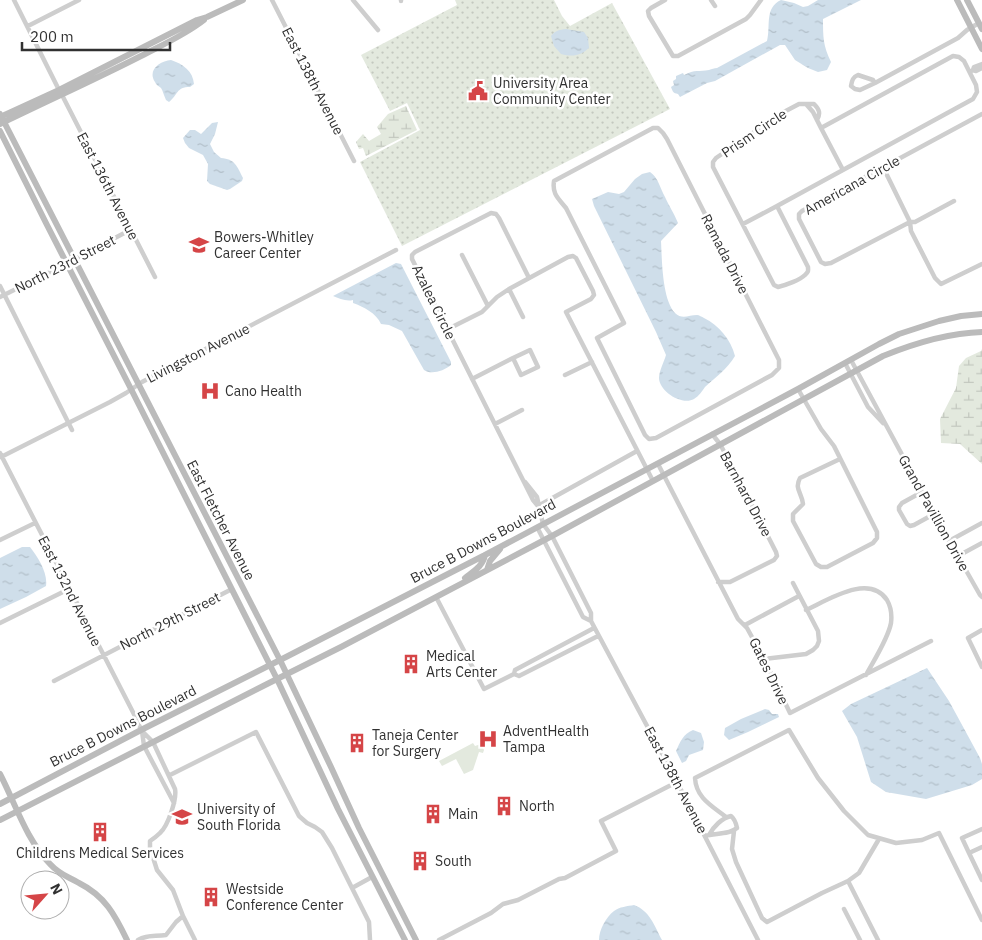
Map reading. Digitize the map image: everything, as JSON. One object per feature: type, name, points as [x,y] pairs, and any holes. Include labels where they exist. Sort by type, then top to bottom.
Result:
[{"type":"main road","points":[[60,93],[142,47],[243,0]]},
{"type":"main road","points":[[957,0],[982,49]]},
{"type":"main road","points":[[967,0],[981,26]]},
{"type":"main road","points":[[1,119],[131,61],[185,33],[207,17]]},
{"type":"main road","points":[[172,32],[185,33]]},
{"type":"main road","points":[[131,61],[142,47]]},
{"type":"main road","name":"East Fletcher Avenue","points":[[1,119],[280,660],[359,828],[416,940]]},
{"type":"main road","name":"East Fletcher Avenue","points":[[0,131],[277,678],[338,809],[404,940]]},
{"type":"main road","name":"Bruce B Downs Boulevard","points":[[0,804],[141,730],[486,555],[888,340],[939,321],[981,314]]},
{"type":"main road","name":"Bruce B Downs Boulevard","points":[[0,820],[277,678],[338,649],[664,476],[883,356],[905,347],[943,336],[982,332]]},
{"type":"main road","points":[[194,513],[204,524],[213,542],[226,556]]},
{"type":"main road","points":[[487,570],[490,561],[502,546]]},
{"type":"main road","points":[[450,590],[480,567],[486,555]]},
{"type":"main road","points":[[0,774],[32,842],[60,874],[96,893],[107,904],[128,940]]},
{"type":"street","name":"East 136th Avenue","points":[[14,0],[154,277]]},
{"type":"street","points":[[28,26],[79,0]]},
{"type":"street","name":"East 138th Avenue","points":[[272,0],[354,161]]},
{"type":"street","points":[[353,0],[378,30]]},
{"type":"street","points":[[666,0],[648,11],[649,16],[673,56],[678,56],[746,20],[761,0]]},
{"type":"street","points":[[712,0],[715,6]]},
{"type":"street","points":[[875,83],[873,80],[858,75],[852,80],[851,86],[860,90],[875,83],[958,38],[971,27],[981,26]]},
{"type":"street","points":[[743,224],[973,99],[976,85],[971,71],[964,61],[959,57],[953,56],[821,128]]},
{"type":"street","points":[[971,71],[974,67],[982,64]]},
{"type":"street","points":[[971,71],[982,68]]},
{"type":"street","name":"Prism Circle","points":[[778,206],[808,267],[808,271],[805,275],[784,286],[778,287],[774,285],[713,167],[713,162],[716,158],[782,113],[799,104],[814,104],[820,112],[817,120],[843,170]]},
{"type":"street","name":"Americana Circle","points":[[910,222],[832,263],[825,264],[821,262],[799,219],[799,214],[982,114]]},
{"type":"street","name":"Ramada Drive","points":[[653,128],[658,128],[667,139],[779,360],[779,368],[772,375],[707,411],[656,438],[649,439],[645,435],[597,338],[624,323],[566,208],[555,194],[553,187],[554,181],[653,128]]},
{"type":"street","points":[[882,167],[910,222],[911,231],[935,278],[941,284],[982,264]]},
{"type":"street","points":[[910,222],[915,222],[954,201]]},
{"type":"street","name":"Azalea Circle","points":[[529,278],[496,214],[491,213],[412,255],[412,259],[472,379],[533,500],[538,506]]},
{"type":"street","name":"North 23rd Street","points":[[2,296],[130,230]]},
{"type":"street","name":"Livingston Avenue","points":[[1,455],[110,402],[138,385],[396,250]]},
{"type":"street","points":[[462,255],[488,306]]},
{"type":"street","points":[[448,329],[482,312],[497,297],[509,289],[568,257],[573,256],[576,258],[594,295],[591,299],[566,312],[652,482]]},
{"type":"street","points":[[0,286],[2,296],[72,430]]},
{"type":"street","points":[[509,289],[523,317]]},
{"type":"street","points":[[472,379],[513,358],[530,350],[538,367],[522,375],[513,358]]},
{"type":"street","name":"Grand Pavillion Drive","points":[[852,360],[854,373],[868,407],[887,428],[982,597]]},
{"type":"street","points":[[565,376],[592,362]]},
{"type":"street","name":"Grand Pavillion Drive","points":[[844,363],[854,373]]},
{"type":"street","points":[[798,389],[834,446],[877,532],[877,538],[873,543],[827,567],[821,567],[816,564],[793,521],[793,514],[803,504],[803,498],[797,484],[800,478],[840,459]]},
{"type":"street","points":[[495,424],[522,410]]},
{"type":"street","name":"Barnhard Drive","points":[[712,434],[720,444],[777,556],[774,560],[730,582],[718,582]]},
{"type":"street","points":[[538,506],[637,451]]},
{"type":"street","name":"East 132nd Avenue","points":[[1,455],[141,730]]},
{"type":"street","name":"Gates Drive","points":[[658,464],[738,619],[745,625],[764,659],[790,713],[931,641]]},
{"type":"street","name":"Azalea Circle","points":[[524,482],[537,496],[540,526]]},
{"type":"street","points":[[922,492],[902,503],[899,510],[910,526],[934,514]]},
{"type":"street","points":[[537,496],[549,499]]},
{"type":"street","points":[[0,540],[35,523]]},
{"type":"street","points":[[949,541],[982,523]]},
{"type":"street","name":"East 138th Avenue","points":[[540,526],[552,536],[591,613],[591,621],[598,636],[707,835],[758,940]]},
{"type":"street","name":"East 138th Avenue","points":[[540,526],[543,540],[583,617],[591,621]]},
{"type":"street","points":[[958,556],[982,543]]},
{"type":"street","points":[[764,659],[806,654],[817,646],[819,641],[818,631],[793,583]]},
{"type":"street","points":[[806,610],[847,591],[871,588],[884,596],[892,612],[891,622],[888,633],[865,676]]},
{"type":"street","points":[[0,624],[69,589]]},
{"type":"street","name":"North 29th Street","points":[[54,681],[232,589]]},
{"type":"street","points":[[745,625],[799,596]]},
{"type":"street","points":[[436,597],[484,689],[514,674],[515,670],[594,628]]},
{"type":"street","points":[[982,630],[968,638],[982,667]]},
{"type":"street","points":[[514,674],[519,676],[598,636]]},
{"type":"street","points":[[141,730],[153,742],[176,788],[177,795],[166,825],[150,841],[150,848],[157,870],[173,890],[195,940]]},
{"type":"street","points":[[141,730],[144,746],[174,803]]},
{"type":"street","points":[[726,817],[708,804],[700,794],[694,778],[789,730],[818,778],[844,812],[868,835],[896,843],[922,840],[940,834],[982,920]]},
{"type":"street","points":[[170,775],[256,732],[299,816],[322,832],[332,848],[369,922],[370,940]]},
{"type":"street","points":[[439,940],[491,913],[503,904],[518,900],[565,878],[616,851],[601,821],[677,782]]},
{"type":"street","points":[[707,835],[712,828],[726,817],[734,818],[736,828],[732,849],[736,862],[762,918],[768,922],[859,873],[880,839]]},
{"type":"street","points":[[982,829],[962,838],[982,880]]},
{"type":"street","points":[[707,835],[734,831]]},
{"type":"street","points":[[969,853],[982,847]]},
{"type":"street","points":[[352,888],[372,877]]},
{"type":"street","points":[[848,880],[878,940]]},
{"type":"street","points":[[844,909],[860,940]]},
{"type":"street","points":[[138,940],[147,936],[166,935],[183,916]]},
{"type":"green space","points":[[455,0],[554,0],[562,16],[570,26],[612,3],[670,109],[402,246],[360,162],[420,130],[407,103],[390,111],[361,55],[457,5]]},
{"type":"green space","points":[[406,106],[417,130],[366,156],[363,148],[359,149],[356,142],[363,134],[369,141],[381,134],[377,127],[388,114]]},
{"type":"green space","points":[[982,349],[982,464],[960,444],[941,443],[940,419],[956,388],[959,366],[966,358]]},
{"type":"green space","points":[[473,743],[475,746],[481,744],[484,750],[483,753],[479,752],[473,770],[464,774],[456,759],[442,766],[439,761]]},
{"type":"water","points":[[781,0],[803,7],[818,0],[861,0],[823,19],[824,41],[831,62],[827,70],[818,72],[808,68],[795,60],[785,45],[780,45],[715,81],[707,83],[680,97],[673,92],[671,87],[674,85],[673,81],[676,79],[676,76],[683,73],[684,75],[694,71],[706,71],[717,68],[767,41],[770,13],[776,3]]},
{"type":"water","points":[[566,29],[584,32],[588,38],[589,48],[583,53],[576,55],[561,54],[554,46],[551,36],[558,31]]},
{"type":"water","points":[[171,60],[187,69],[192,75],[194,84],[190,87],[182,88],[169,102],[166,100],[161,88],[155,83],[153,74],[159,64]]},
{"type":"water","points":[[218,122],[210,144],[214,152],[221,158],[230,160],[235,164],[243,178],[242,181],[227,190],[210,184],[207,181],[208,164],[203,155],[189,148],[183,138],[190,130],[195,130],[201,134],[212,123]]},
{"type":"water","points":[[650,172],[657,180],[678,223],[661,241],[667,299],[678,315],[686,317],[698,315],[715,325],[727,339],[735,356],[725,369],[694,399],[689,401],[683,401],[672,396],[660,383],[660,372],[666,355],[592,199],[608,192],[619,194],[624,192],[635,179],[642,174]]},
{"type":"water","points":[[396,263],[401,264],[451,362],[451,365],[438,372],[424,370],[402,331],[389,325],[381,324],[373,314],[353,303],[353,300],[345,300],[333,296]]},
{"type":"water","points":[[22,547],[30,547],[36,555],[44,571],[46,586],[0,609],[0,558]]},
{"type":"water","points":[[927,668],[949,701],[980,758],[982,779],[972,785],[926,799],[886,792],[871,782],[857,737],[842,711],[851,704]]},
{"type":"water","points":[[765,709],[769,710],[772,714],[778,714],[779,717],[729,740],[724,735],[725,728]]},
{"type":"water","points":[[693,730],[701,733],[704,742],[703,750],[689,755],[686,761],[682,763],[676,751],[684,736]]},
{"type":"water","points":[[634,905],[648,915],[662,940],[599,940],[606,920],[614,911]]},
{"type":"place","name":"University Area Community Center","points":[[478,91]]},
{"type":"place","name":"Bowers-Whitley Career Center","points":[[199,245]]},
{"type":"place","name":"Cano Health","points":[[210,391]]},
{"type":"place","name":"Medical Arts Center","points":[[411,664]]},
{"type":"place","name":"AdventHealth Tampa","points":[[488,739]]},
{"type":"place","name":"Taneja Center for Surgery","points":[[357,743]]},
{"type":"place","name":"North","points":[[504,806]]},
{"type":"place","name":"Main","points":[[433,814]]},
{"type":"place","name":"University of South Florida","points":[[182,817]]},
{"type":"place","name":"Childrens Medical Services","points":[[100,832]]},
{"type":"place","name":"South","points":[[420,861]]},
{"type":"place","name":"Westside Conference Center","points":[[211,897]]}]
